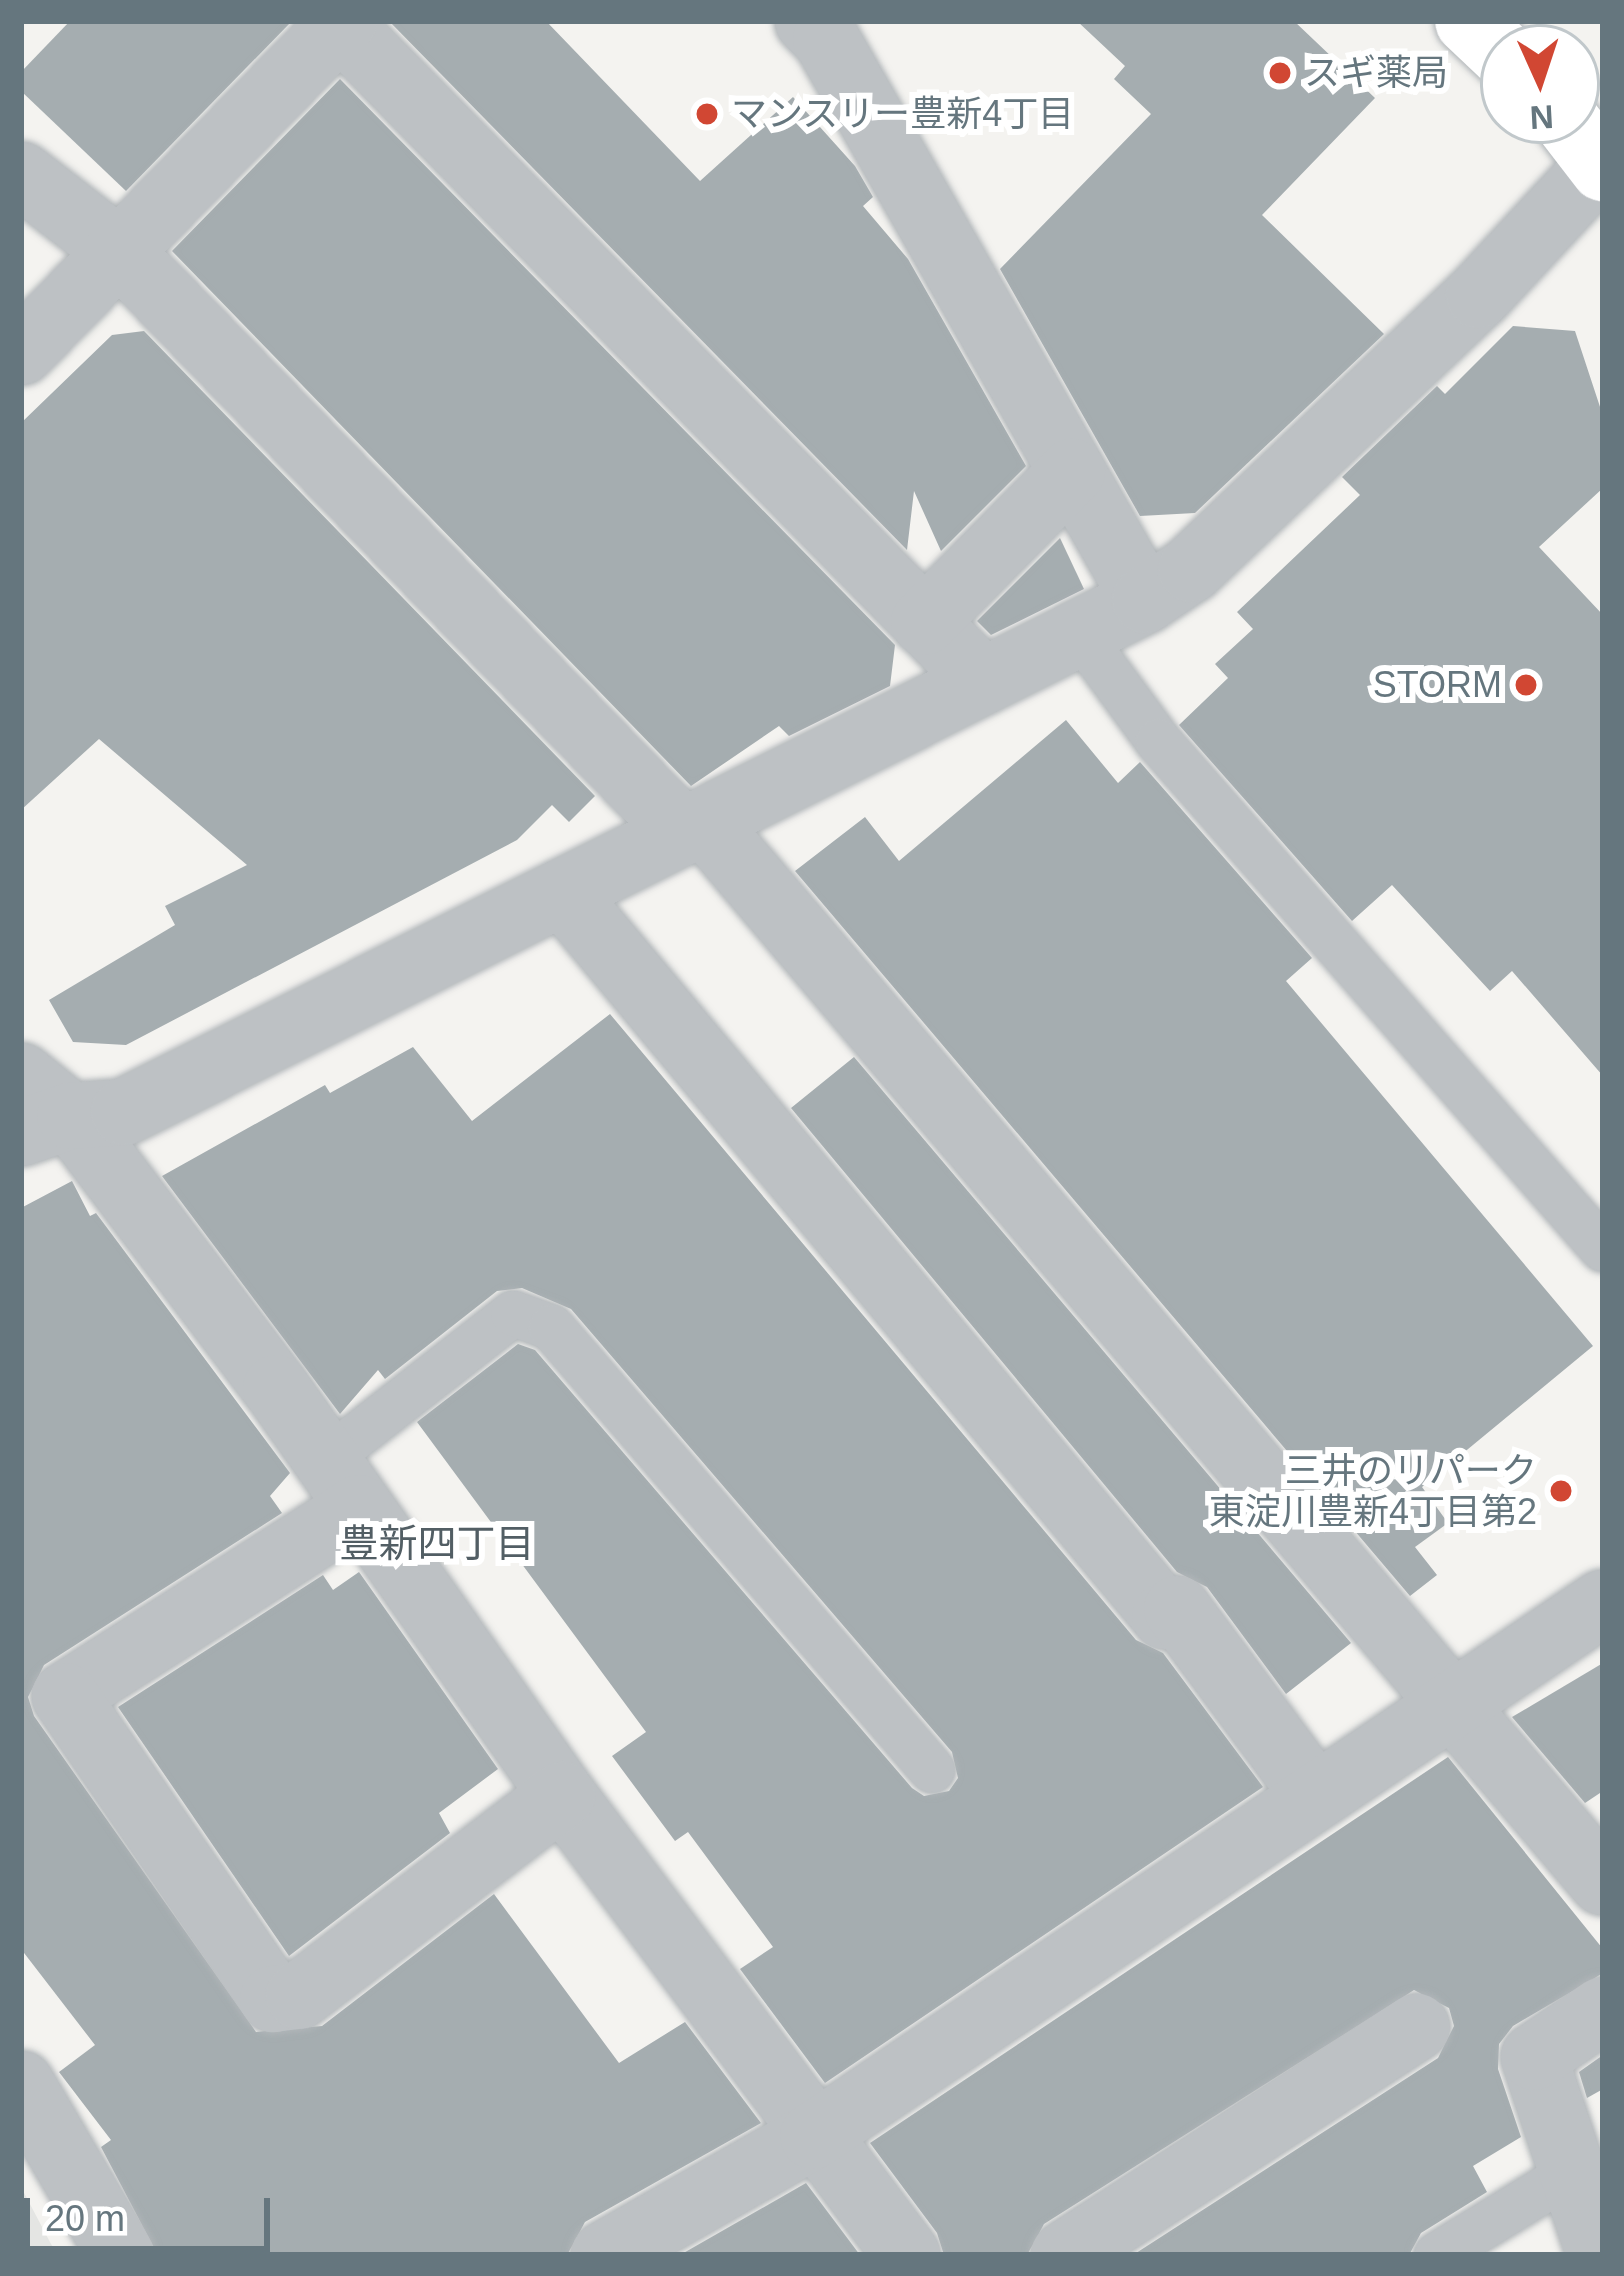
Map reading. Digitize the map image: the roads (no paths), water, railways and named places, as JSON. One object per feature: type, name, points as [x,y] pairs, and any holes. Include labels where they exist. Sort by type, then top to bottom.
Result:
[{"type":"street","points":[[808,21],[826,39],[1145,601]]},
{"type":"street","points":[[21,352],[342,23],[983,681]]},
{"type":"street","points":[[37,1108],[124,1112],[1145,601],[1191,569],[1479,295],[1593,153]]},
{"type":"street","points":[[21,175],[119,251],[694,827],[1603,1882]]},
{"type":"street","points":[[924,622],[1072,472]]},
{"type":"street","points":[[562,892],[1166,1616],[1178,1609],[1313,1794]]},
{"type":"street","points":[[37,1108],[342,1484],[562,1795],[813,2136],[907,2255]]},
{"type":"street","points":[[342,1484],[65,1696],[273,1999],[299,1996],[562,1795]]},
{"type":"street","points":[[604,2255],[813,2136],[1450,1701],[1603,1603]]},
{"type":"street","points":[[1600,2255],[1534,2057],[1603,2010]]},
{"type":"street","points":[[1064,2255],[1417,2026]]},
{"type":"street","points":[[21,2084],[121,2255]]},
{"type":"lane","points":[[1079,633],[1158,741],[1603,1250]]},
{"type":"lane","points":[[342,1484],[513,1313],[551,1327],[932,1771]]},
{"type":"lane","points":[[1436,2255],[1570,2173]]},
{"type":"place","name":"スギ薬局","points":[[1280,73]]},
{"type":"place","name":"マンスリー豊新4丁目","points":[[707,114]]},
{"type":"place","name":"STORM","points":[[1526,685]]},
{"type":"place","name":"三井のリパーク 東淀川豊新4丁目第2","points":[[1561,1491]]},
{"type":"district","name":"豊新四丁目","points":[[437,1544]]}]
